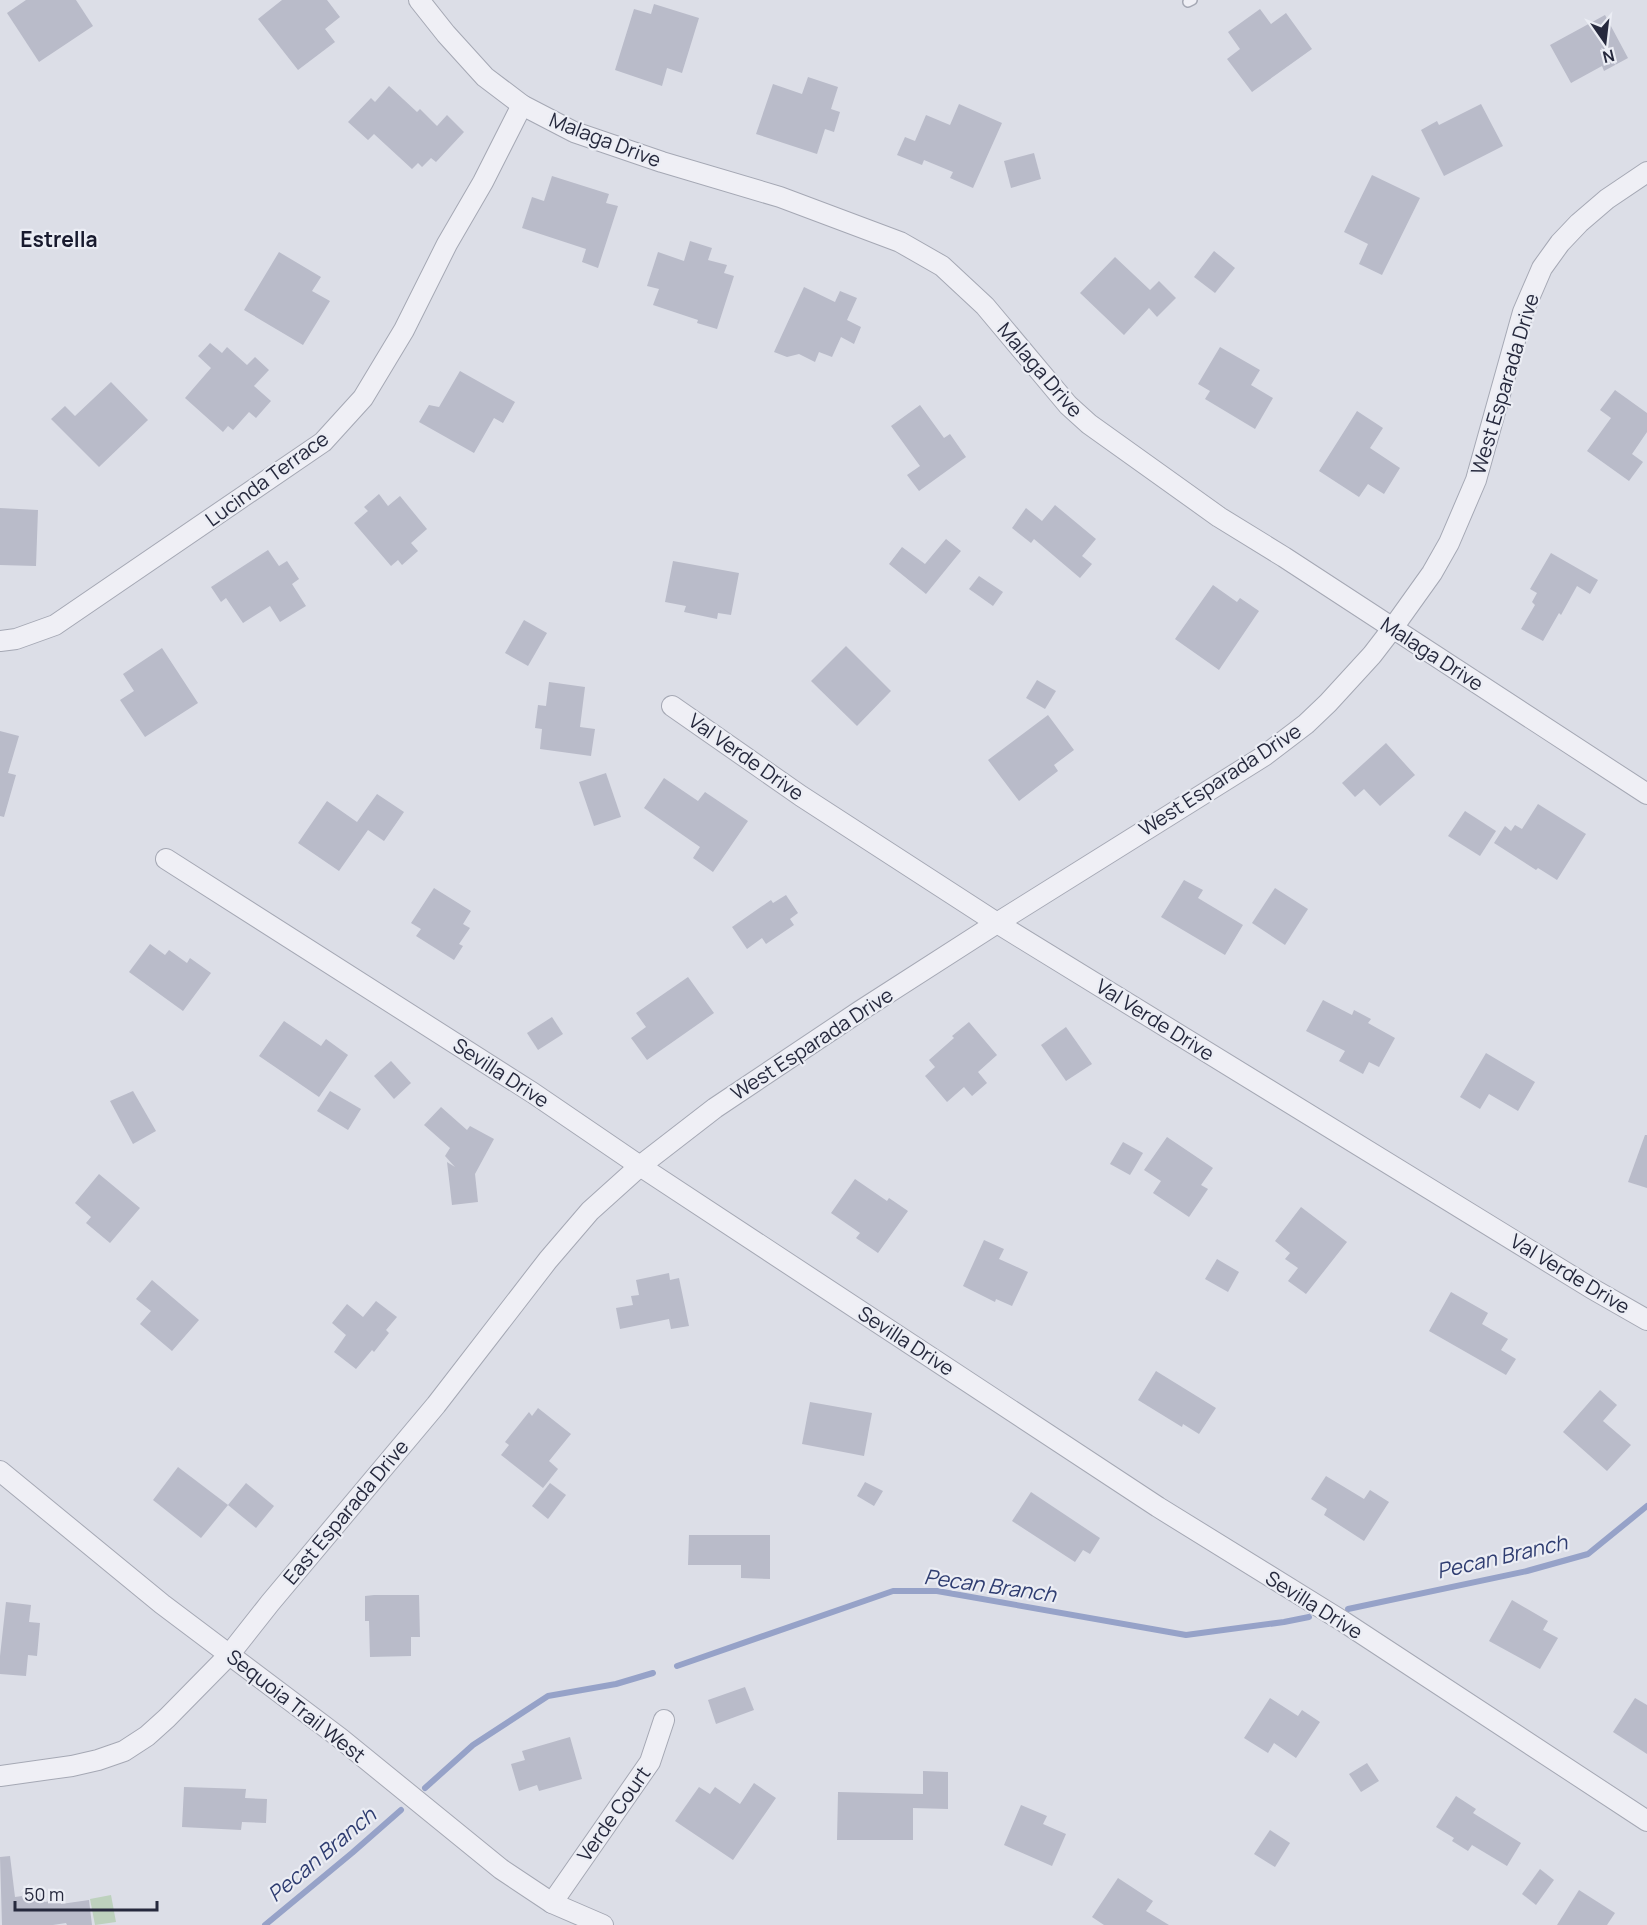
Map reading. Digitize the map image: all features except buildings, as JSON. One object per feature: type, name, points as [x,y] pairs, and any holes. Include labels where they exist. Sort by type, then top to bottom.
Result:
[{"type":"street","name":"Malaga Drive","points":[[419,0],[485,77],[522,105],[574,132],[662,162],[780,197],[900,242],[939,264],[985,306],[1068,405],[1089,424],[1219,517],[1647,794]]},
{"type":"street","name":"Lucinda Terrace","points":[[0,641],[16,639],[55,626],[323,442],[363,398],[404,330],[447,244],[483,182],[522,105]]},
{"type":"street","name":"West Esparada Drive","points":[[640,1166],[724,1102],[997,923],[1279,745],[1328,703],[1372,655],[1432,573],[1464,512],[1486,447],[1523,312],[1542,268],[1579,222],[1607,199],[1647,172]]},
{"type":"street","name":"Val Verde Drive","points":[[672,706],[801,796],[997,923],[1591,1288],[1647,1320]]},
{"type":"street","name":"Sevilla Drive","points":[[166,860],[533,1093],[1158,1507],[1344,1622],[1647,1821]]},
{"type":"street","name":"East Esparada Drive","points":[[0,1776],[85,1763],[124,1750],[147,1736],[162,1723],[230,1655],[270,1602],[436,1406],[548,1260],[590,1211],[640,1166]]},
{"type":"street","name":"Sequoia Trail West","points":[[0,1471],[162,1604],[340,1738],[501,1869],[552,1903],[603,1925]]},
{"type":"street","name":"Verde Court","points":[[552,1903],[650,1762],[664,1720]]},
{"type":"green space","points":[[111,1895],[116,1922],[95,1925],[90,1899]]},
{"type":"waterway","name":"Pecan Branch","points":[[1348,1609],[1527,1571],[1588,1554],[1647,1506]]},
{"type":"waterway","name":"Pecan Branch","points":[[677,1666],[893,1591],[937,1591],[1186,1635],[1309,1617]]},
{"type":"waterway","name":"Pecan Branch","points":[[425,1788],[473,1745],[548,1696],[616,1684],[653,1673]]},
{"type":"waterway","name":"Pecan Branch","points":[[265,1925],[401,1810]]},
{"type":"district","name":"Estrella","points":[[59,240]]}]
